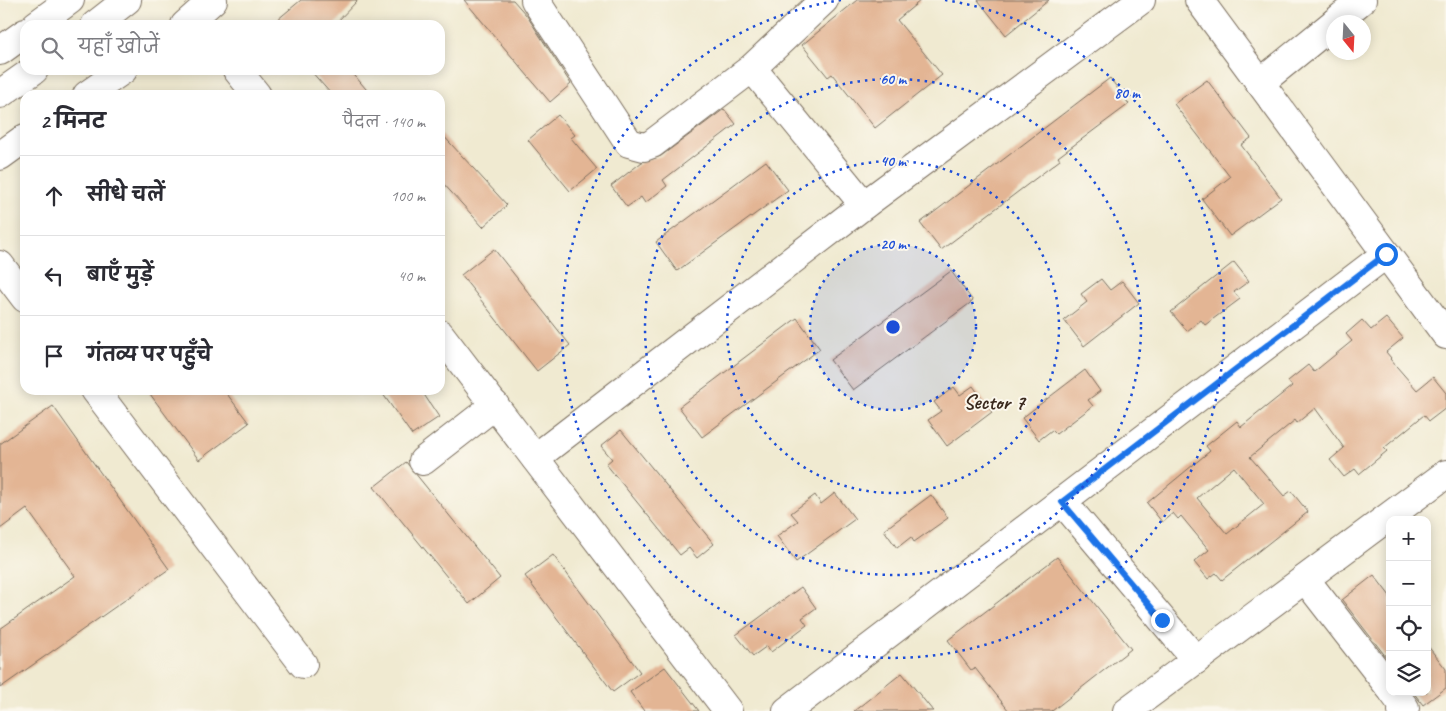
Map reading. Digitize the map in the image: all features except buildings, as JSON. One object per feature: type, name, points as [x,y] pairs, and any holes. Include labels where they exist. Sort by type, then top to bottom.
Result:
[{"type":"street","points":[[43,20],[70,0]]},
{"type":"street","points":[[101,20],[127,0]]},
{"type":"street","points":[[535,0],[629,144],[636,147],[652,144],[752,68],[824,0]]},
{"type":"street","points":[[535,458],[864,205],[1141,0]]},
{"type":"street","points":[[1199,0],[1446,335]]},
{"type":"street","points":[[1344,15],[1362,0]]},
{"type":"street","points":[[1260,83],[1326,29]]},
{"type":"street","points":[[0,51],[20,37]]},
{"type":"street","points":[[752,68],[864,205]]},
{"type":"street","points":[[0,94],[27,75]]},
{"type":"street","points":[[94,90],[116,75]]},
{"type":"street","points":[[241,75],[252,90]]},
{"type":"street","points":[[0,156],[20,142]]},
{"type":"street","points":[[787,711],[1386,254]]},
{"type":"street","points":[[0,265],[20,291]]},
{"type":"street","points":[[445,340],[728,711]]},
{"type":"street","points":[[99,395],[303,664]]},
{"type":"street","points":[[423,461],[495,405]]},
{"type":"street","points":[[1127,711],[1446,474]]},
{"type":"street","points":[[1062,502],[1196,660]]},
{"type":"street","points":[[1305,579],[1386,683]]},
{"type":"street","points":[[1396,696],[1405,708],[1402,711]]},
{"type":"district","name":"Sector 7","points":[[994,402]]},
{"type":"route","points":[[1162,620],[1062,502],[1386,254]]}]
